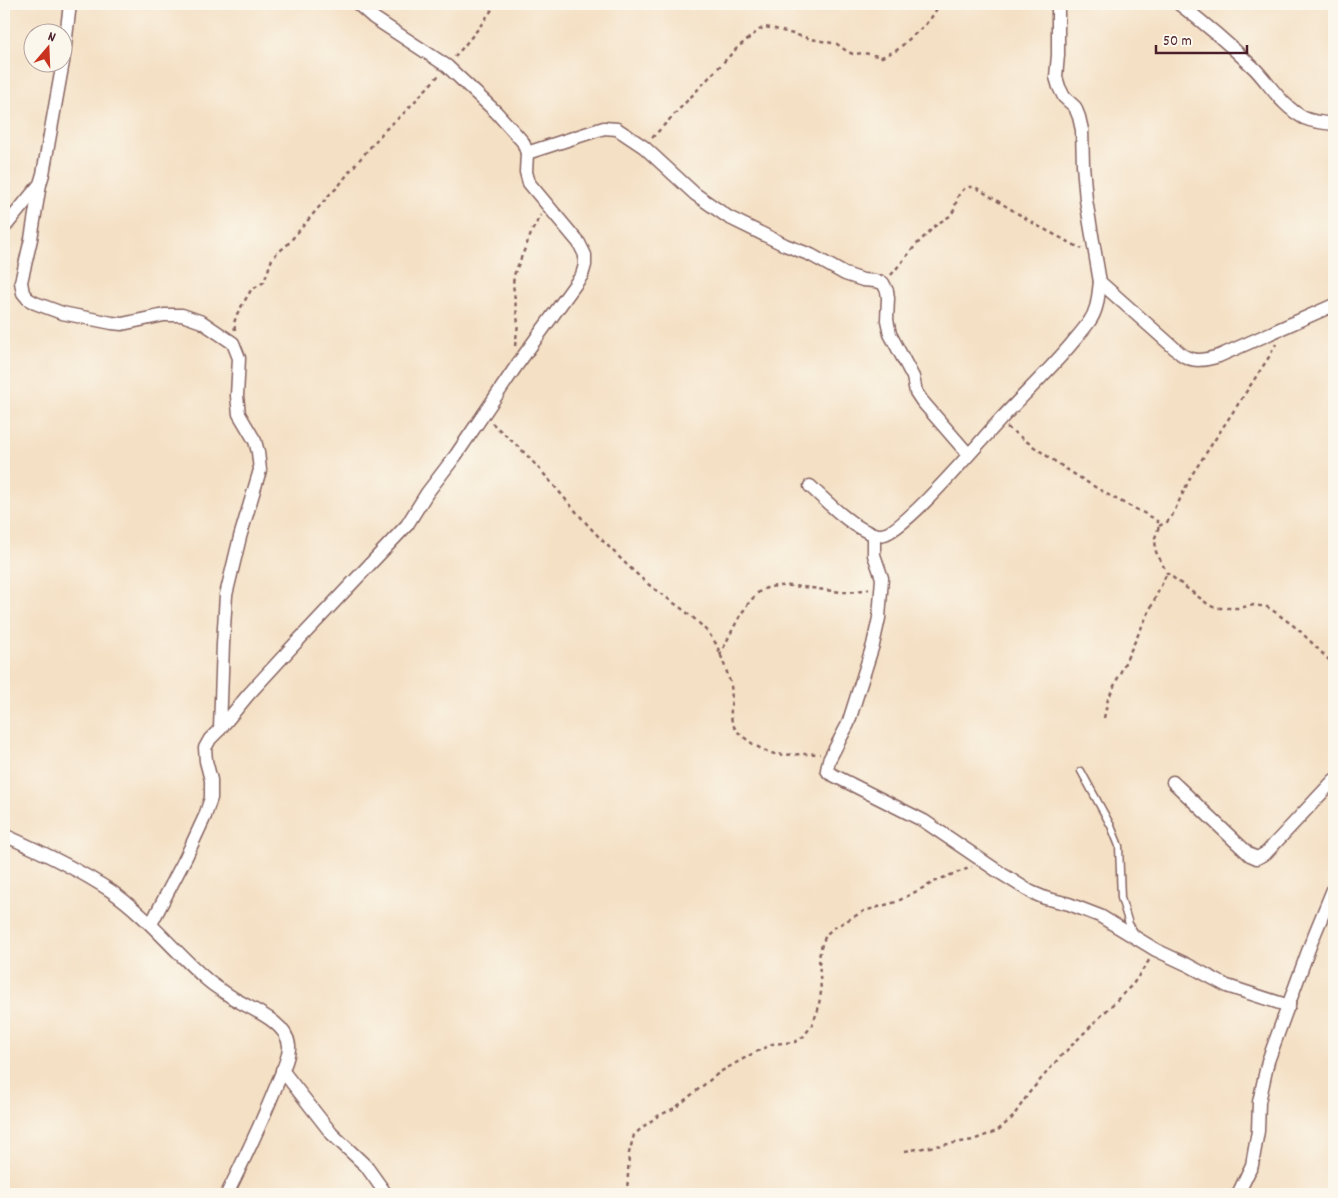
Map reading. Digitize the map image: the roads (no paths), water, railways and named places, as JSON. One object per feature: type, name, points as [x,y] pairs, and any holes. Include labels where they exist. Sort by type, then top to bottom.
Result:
[{"type":"street","points":[[70,4],[63,62],[49,142],[21,282],[23,293],[35,303],[62,312],[112,323],[122,324],[164,315],[182,315],[202,322],[233,343],[239,358],[237,396],[239,414],[255,441],[260,470],[240,537],[226,595],[220,729]]},
{"type":"street","points":[[151,924],[186,857],[211,798],[211,780],[206,761],[206,748],[210,739],[292,647],[407,525],[427,493],[484,416],[517,365],[582,275],[586,265],[585,256],[579,243],[529,183],[526,172],[527,153],[523,142],[496,112],[447,66],[374,18],[358,4]]},
{"type":"street","points":[[810,486],[856,526],[869,533],[882,536],[890,532],[909,517],[938,488],[999,421],[1053,366],[1090,321],[1096,308],[1100,282],[1086,200],[1082,130],[1079,117],[1074,107],[1064,97],[1058,87],[1056,77],[1058,4]]},
{"type":"street","points":[[1179,4],[1234,48],[1285,104],[1295,112],[1311,120],[1334,124]]},
{"type":"street","points":[[527,153],[604,128],[617,129],[644,146],[695,194],[728,216],[811,255],[845,274],[863,280],[883,283],[888,298],[886,320],[890,334],[913,377],[916,392],[922,402],[968,454]]},
{"type":"street","points":[[4,228],[40,184]]},
{"type":"street","points":[[1100,282],[1181,354],[1194,361],[1219,356],[1334,305]]},
{"type":"street","points":[[874,534],[874,555],[882,578],[879,618],[873,645],[848,724],[829,760],[827,770],[829,773],[924,822],[1031,892],[1100,916],[1156,950],[1227,986],[1289,1006]]},
{"type":"street","points":[[1173,782],[1250,855],[1257,858],[1266,853],[1334,780]]},
{"type":"street","points":[[4,835],[80,873],[111,892],[151,924],[207,980],[265,1016],[280,1028],[286,1036],[289,1046],[282,1070],[265,1113],[227,1194]]},
{"type":"street","points":[[1238,1194],[1252,1165],[1258,1131],[1258,1102],[1268,1061],[1311,943],[1334,887]]},
{"type":"street","points":[[282,1070],[332,1134],[366,1166],[386,1194]]},
{"type":"lane","points":[[1081,771],[1111,826],[1119,846],[1121,898],[1130,924],[1138,939]]}]
